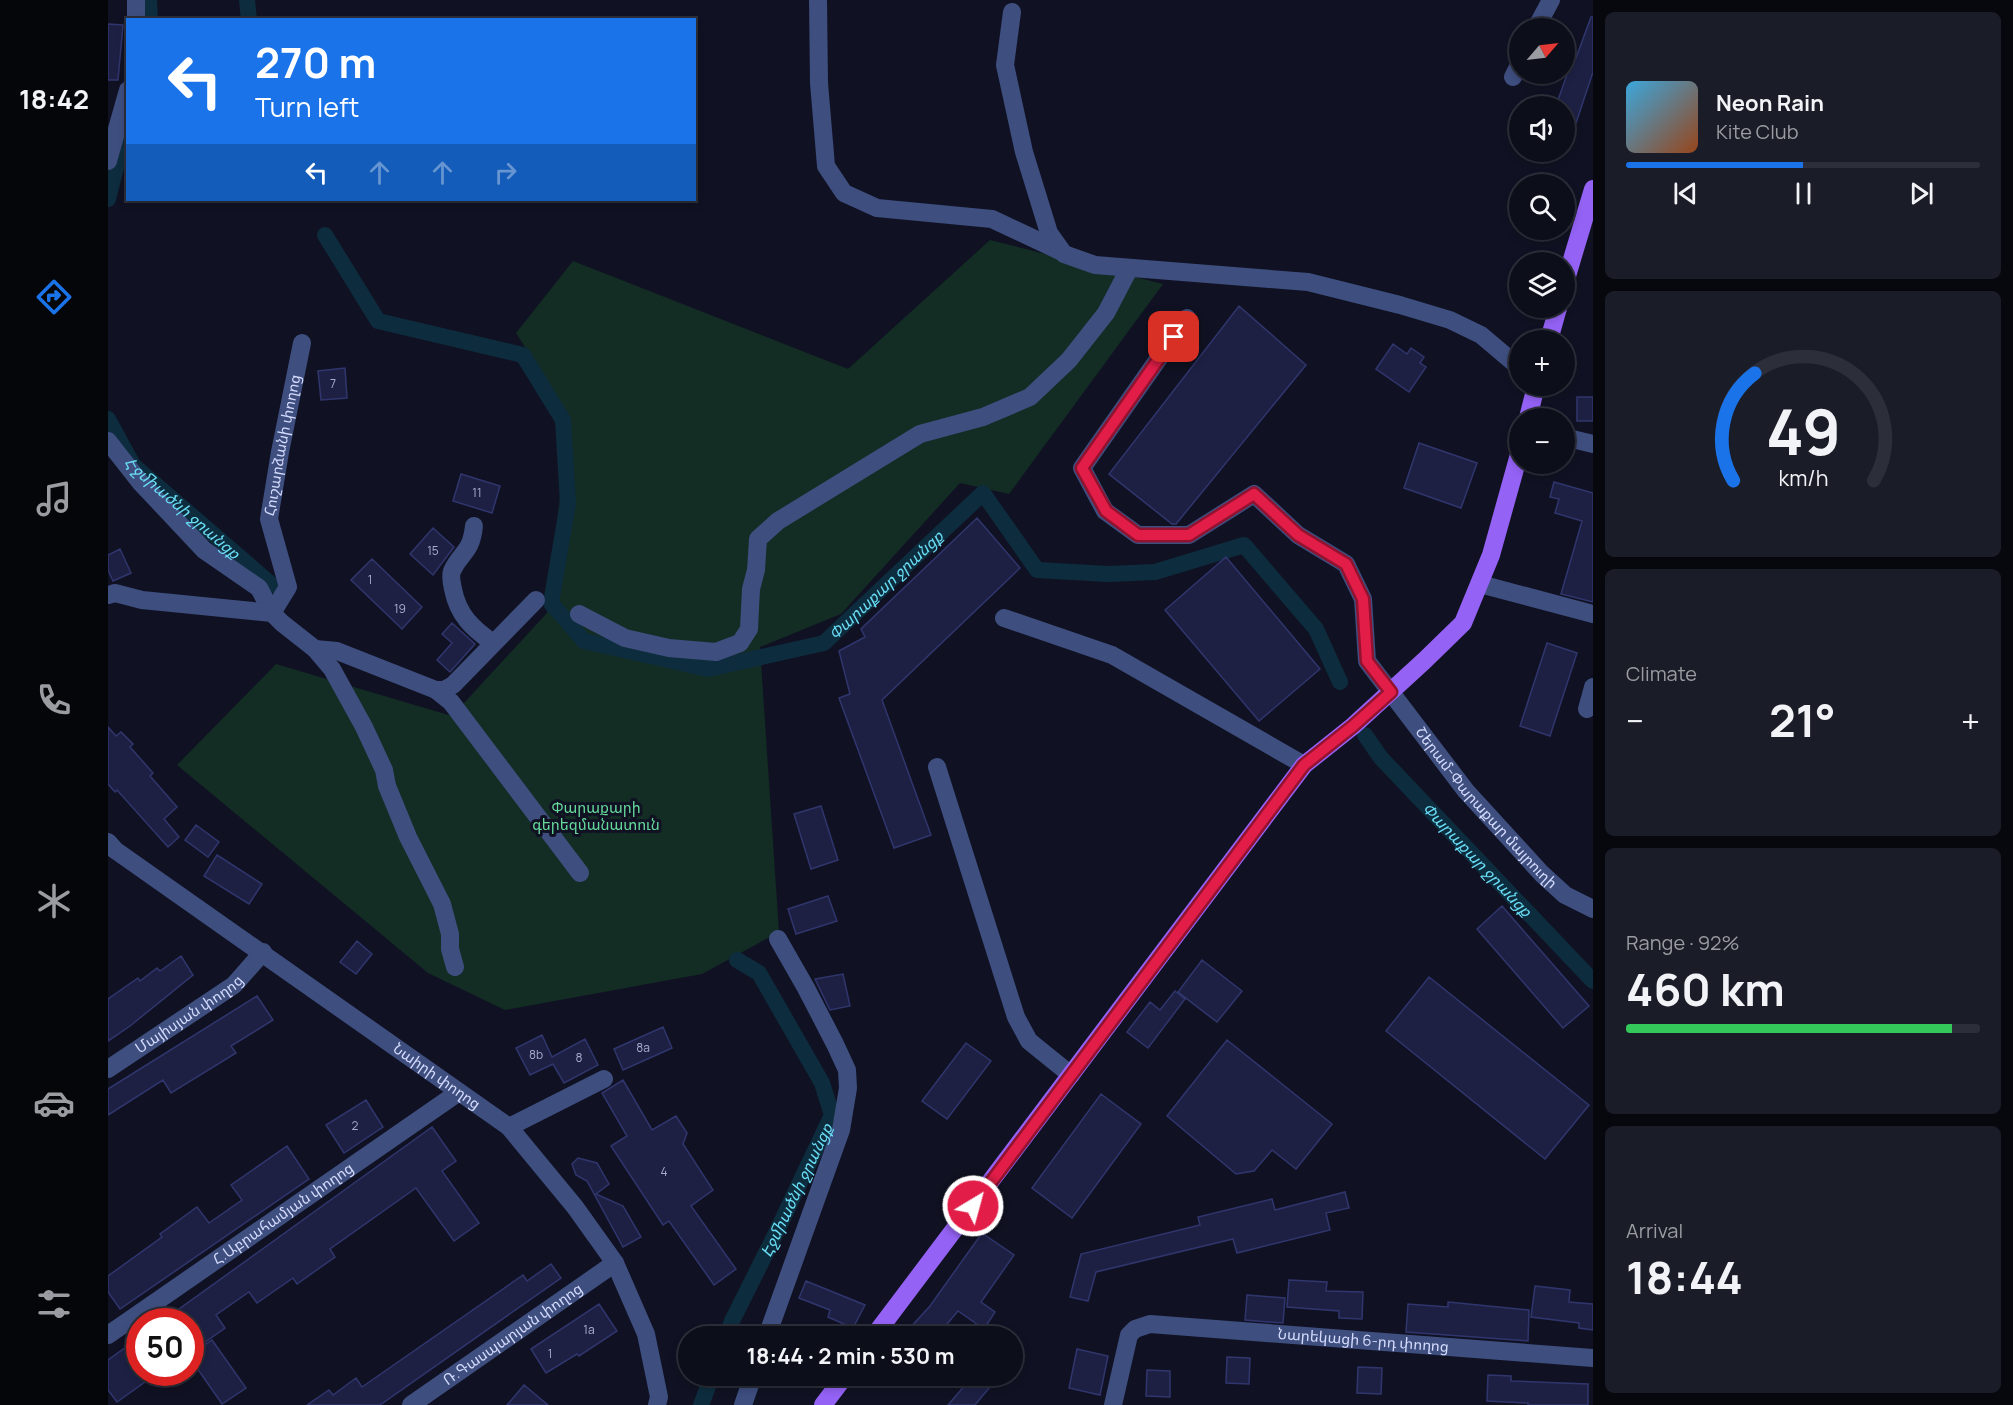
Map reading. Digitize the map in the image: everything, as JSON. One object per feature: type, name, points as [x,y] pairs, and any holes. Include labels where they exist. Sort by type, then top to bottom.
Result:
[{"type":"main road","points":[[1575,255],[1589,216],[1593,189]]},
{"type":"main road","points":[[882,1326],[1304,765],[1391,692],[1462,623],[1491,555],[1514,474]]},
{"type":"main road","points":[[823,1405],[837,1386]]},
{"type":"street","points":[[136,0],[136,18]]},
{"type":"street","points":[[818,0],[819,83],[826,166],[844,193],[878,208],[993,219],[1064,254],[1095,265],[1308,282],[1450,320],[1481,335],[1509,359]]},
{"type":"street","points":[[1541,18],[1551,0]]},
{"type":"street","points":[[1012,12],[1005,65],[1024,152],[1049,233],[1064,254]]},
{"type":"street","points":[[108,161],[126,97]]},
{"type":"street","points":[[579,614],[625,639],[669,648],[716,652],[740,643],[749,629],[751,589],[756,570],[758,539],[778,521],[851,474],[920,434],[983,417],[1030,397],[1070,360],[1106,313],[1129,269]]},
{"type":"street","name":"Շերամ-Փարաքար մայրուղի","points":[[1187,318],[1082,468],[1106,511],[1138,535],[1189,535],[1254,494],[1298,535],[1346,564],[1363,599],[1367,661],[1466,791],[1542,874],[1565,895],[1593,909]]},
{"type":"street","name":"Հուշարձանի փողոց","points":[[272,613],[288,587],[269,519],[302,343]]},
{"type":"street","points":[[1575,440],[1593,444]]},
{"type":"street","points":[[108,441],[140,483],[204,550],[259,588],[272,613],[282,624],[315,649],[332,669],[364,727],[384,771],[387,786],[408,837],[442,904],[455,967]]},
{"type":"street","points":[[474,526],[472,543],[451,573],[452,585],[460,613],[479,633],[494,643]]},
{"type":"street","points":[[1480,584],[1593,614]]},
{"type":"street","points":[[108,595],[115,592],[142,600],[272,613]]},
{"type":"street","points":[[315,649],[337,651],[436,690],[444,690],[453,685],[536,600]]},
{"type":"street","points":[[1004,618],[1112,655],[1304,765]]},
{"type":"street","points":[[1587,709],[1593,687]]},
{"type":"street","points":[[436,690],[456,709],[580,873]]},
{"type":"street","points":[[937,767],[1017,1017],[1029,1041],[1071,1075]]},
{"type":"street","name":"Նաիրի փողոց","points":[[108,842],[115,850],[509,1127],[575,1207],[615,1263],[646,1334],[656,1402]]},
{"type":"street","points":[[771,1326],[841,1130],[848,1088],[847,1070],[835,1044],[778,939]]},
{"type":"street","name":"Մայիսյան փողոց","points":[[108,1069],[234,985],[263,952]]},
{"type":"street","points":[[509,1127],[604,1079]]},
{"type":"street","name":"Հ.Աբրահամյան փողոց","points":[[108,1335],[459,1092]]},
{"type":"street","name":"Ռ.Գասպարյան փողոց","points":[[411,1405],[615,1263]]},
{"type":"street","name":"Նարեկացի 6-րդ փողոց","points":[[1113,1405],[1129,1335],[1135,1329],[1150,1324],[1593,1358]]},
{"type":"street","points":[[743,1405],[750,1386]]},
{"type":"green space","name":"Փարաքարի գերեզմանատուն","points":[[990,240],[1163,284],[1009,494],[960,483],[841,614],[760,647],[779,932],[702,974],[505,1010],[428,973],[177,765],[276,664],[452,716],[547,613],[569,416],[516,333],[573,261],[848,369]]},
{"type":"building","points":[[1591,17],[1593,17],[1593,72],[1576,123],[1575,96],[1559,96],[1564,84],[1575,84],[1576,58]]},
{"type":"building","points":[[108,24],[123,25],[118,80],[108,80]]},
{"type":"building","points":[[1239,306],[1306,365],[1176,524],[1172,524],[1109,474]]},
{"type":"building","points":[[1393,344],[1407,354],[1411,348],[1424,357],[1420,363],[1426,367],[1409,392],[1376,369]]},
{"type":"building","points":[[345,368],[347,398],[321,400],[318,371]]},
{"type":"building","points":[[1577,397],[1593,397],[1593,421],[1577,421]]},
{"type":"building","points":[[1419,443],[1477,463],[1461,508],[1404,488]]},
{"type":"building","points":[[461,474],[500,486],[492,513],[453,501]]},
{"type":"building","points":[[1554,482],[1593,493],[1593,602],[1561,594],[1582,521],[1555,513],[1559,499],[1550,497]]},
{"type":"building","points":[[977,518],[1020,568],[882,700],[931,835],[894,848],[839,698],[850,694],[839,651],[865,637],[861,629]]},
{"type":"building","points":[[433,528],[454,547],[433,575],[410,554]]},
{"type":"building","points":[[120,549],[131,573],[113,581],[108,570],[108,555]]},
{"type":"building","points":[[1226,557],[1320,669],[1259,721],[1165,610]]},
{"type":"building","points":[[372,559],[422,607],[402,629],[351,580]]},
{"type":"building","points":[[452,623],[475,644],[450,672],[437,660],[452,643],[442,634]]},
{"type":"building","points":[[1547,643],[1577,653],[1550,736],[1520,726]]},
{"type":"building","points":[[108,727],[116,736],[121,732],[133,744],[130,747],[153,773],[150,776],[177,807],[164,819],[179,837],[168,847],[117,790],[115,792],[108,784]]},
{"type":"building","points":[[821,806],[838,860],[811,869],[794,814]]},
{"type":"building","points":[[196,825],[219,842],[208,857],[185,840]]},
{"type":"building","points":[[217,855],[262,884],[249,904],[204,876]]},
{"type":"building","points":[[828,896],[837,921],[796,934],[788,909]]},
{"type":"building","points":[[1502,906],[1589,1006],[1563,1028],[1477,929]]},
{"type":"building","points":[[357,941],[372,954],[356,974],[340,962]]},
{"type":"building","points":[[181,956],[193,975],[108,1041],[108,999],[138,978],[140,981],[157,968],[160,971]]},
{"type":"building","points":[[1202,960],[1242,991],[1217,1022],[1178,992]]},
{"type":"building","points":[[843,974],[850,1006],[830,1010],[815,979]]},
{"type":"building","points":[[1429,977],[1589,1105],[1545,1159],[1386,1031]]},
{"type":"building","points":[[1175,991],[1185,999],[1148,1048],[1127,1032],[1150,1002],[1160,1010]]},
{"type":"building","points":[[257,996],[273,1020],[231,1046],[236,1053],[171,1093],[163,1080],[108,1115],[108,1089]]},
{"type":"building","points":[[663,1027],[672,1048],[623,1070],[614,1049]]},
{"type":"building","points":[[542,1035],[552,1057],[585,1039],[598,1065],[564,1083],[553,1064],[530,1075],[516,1048]]},
{"type":"building","points":[[1227,1040],[1332,1124],[1296,1169],[1272,1150],[1254,1171],[1236,1174],[1167,1116]]},
{"type":"building","points":[[966,1043],[991,1061],[947,1119],[922,1101]]},
{"type":"building","points":[[623,1080],[652,1130],[676,1116],[687,1133],[683,1144],[713,1190],[691,1206],[736,1269],[714,1285],[669,1221],[663,1225],[611,1146],[627,1136],[602,1093]]},
{"type":"building","points":[[1101,1094],[1141,1124],[1072,1218],[1032,1188]]},
{"type":"building","points":[[366,1100],[383,1127],[344,1153],[326,1125]]},
{"type":"building","points":[[432,1127],[456,1161],[442,1171],[479,1223],[454,1241],[416,1188],[330,1249],[335,1257],[297,1284],[293,1278],[257,1303],[249,1292],[216,1315],[225,1328],[204,1343],[204,1308],[180,1308]]},
{"type":"building","points":[[287,1146],[309,1179],[120,1309],[108,1292],[108,1276],[162,1237],[160,1234],[197,1207],[209,1223],[242,1200],[231,1185]]},
{"type":"building","points":[[578,1158],[597,1163],[609,1184],[596,1194],[623,1206],[641,1237],[623,1247],[587,1181],[576,1175],[572,1164]]},
{"type":"building","points":[[1345,1192],[1349,1208],[1326,1213],[1330,1230],[1237,1253],[1233,1239],[1096,1272],[1088,1301],[1070,1297],[1081,1254],[1200,1225],[1198,1217],[1272,1199],[1275,1210]]},
{"type":"building","points":[[982,1233],[1014,1255],[981,1302],[995,1312],[986,1326],[980,1326],[958,1311],[945,1326],[912,1326],[930,1306]]},
{"type":"building","points":[[551,1264],[561,1278],[380,1405],[307,1405],[329,1390],[333,1395],[356,1378],[362,1387],[523,1275],[527,1281]]},
{"type":"building","points":[[1289,1280],[1327,1282],[1326,1291],[1363,1292],[1362,1319],[1339,1318],[1339,1311],[1287,1307]]},
{"type":"building","points":[[806,1281],[865,1305],[854,1326],[848,1326],[828,1317],[830,1310],[799,1298]]},
{"type":"building","points":[[1535,1286],[1570,1290],[1569,1302],[1593,1304],[1593,1330],[1579,1328],[1579,1323],[1531,1317]]},
{"type":"building","points":[[1247,1295],[1285,1298],[1283,1323],[1245,1320]]},
{"type":"building","points":[[1448,1302],[1529,1310],[1528,1341],[1406,1332],[1408,1304],[1448,1307]]},
{"type":"building","points":[[599,1304],[617,1331],[579,1356],[577,1354],[546,1373],[531,1349]]},
{"type":"building","points":[[212,1340],[246,1388],[222,1404],[204,1378],[204,1345]]},
{"type":"building","points":[[126,1347],[126,1386],[139,1386],[117,1402],[108,1390],[108,1360]]},
{"type":"building","points":[[1077,1349],[1108,1356],[1100,1395],[1069,1388]]},
{"type":"building","points":[[1227,1357],[1250,1358],[1249,1384],[1226,1383]]},
{"type":"building","points":[[1358,1367],[1382,1368],[1381,1394],[1357,1393]]},
{"type":"building","points":[[1147,1370],[1170,1371],[1170,1397],[1146,1396]]},
{"type":"building","points":[[1488,1375],[1511,1376],[1511,1381],[1588,1384],[1588,1405],[1528,1405],[1528,1403],[1487,1401]]},
{"type":"building","points":[[524,1385],[548,1405],[507,1405]]},
{"type":"building","points":[[964,1386],[991,1386],[975,1405],[948,1405]]},
{"type":"waterway","name":"Էջմիածնի ջրանցք","points":[[149,0],[150,18]]},
{"type":"waterway","name":"Փարաքար ջրանցք","points":[[247,0],[249,18]]},
{"type":"waterway","name":"Էջմիածնի ջրանցք","points":[[108,199],[122,144]]},
{"type":"waterway","name":"Փարաքար ջրանցք","points":[[325,235],[378,321],[523,355],[563,420],[568,503],[551,603],[584,641],[708,669],[824,643],[983,493],[1037,570],[1109,574],[1155,572],[1244,545],[1316,629],[1340,682]]},
{"type":"waterway","name":"Էջմիածնի ջրանցք","points":[[108,419],[133,465],[272,585]]},
{"type":"waterway","name":"Փարաքար ջրանցք","points":[[1365,735],[1381,758],[1593,981]]},
{"type":"waterway","name":"Էջմիածնի ջրանցք","points":[[730,1326],[832,1115],[822,1083],[759,973],[737,960]]},
{"type":"waterway","name":"Էջմիածնի ջրանցք","points":[[701,1405],[708,1386]]},
{"type":"route","points":[[973,1206],[1304,765],[1391,692],[1367,661],[1363,599],[1346,564],[1298,535],[1254,494],[1189,535],[1138,535],[1106,511],[1082,468],[1174,337]]}]
